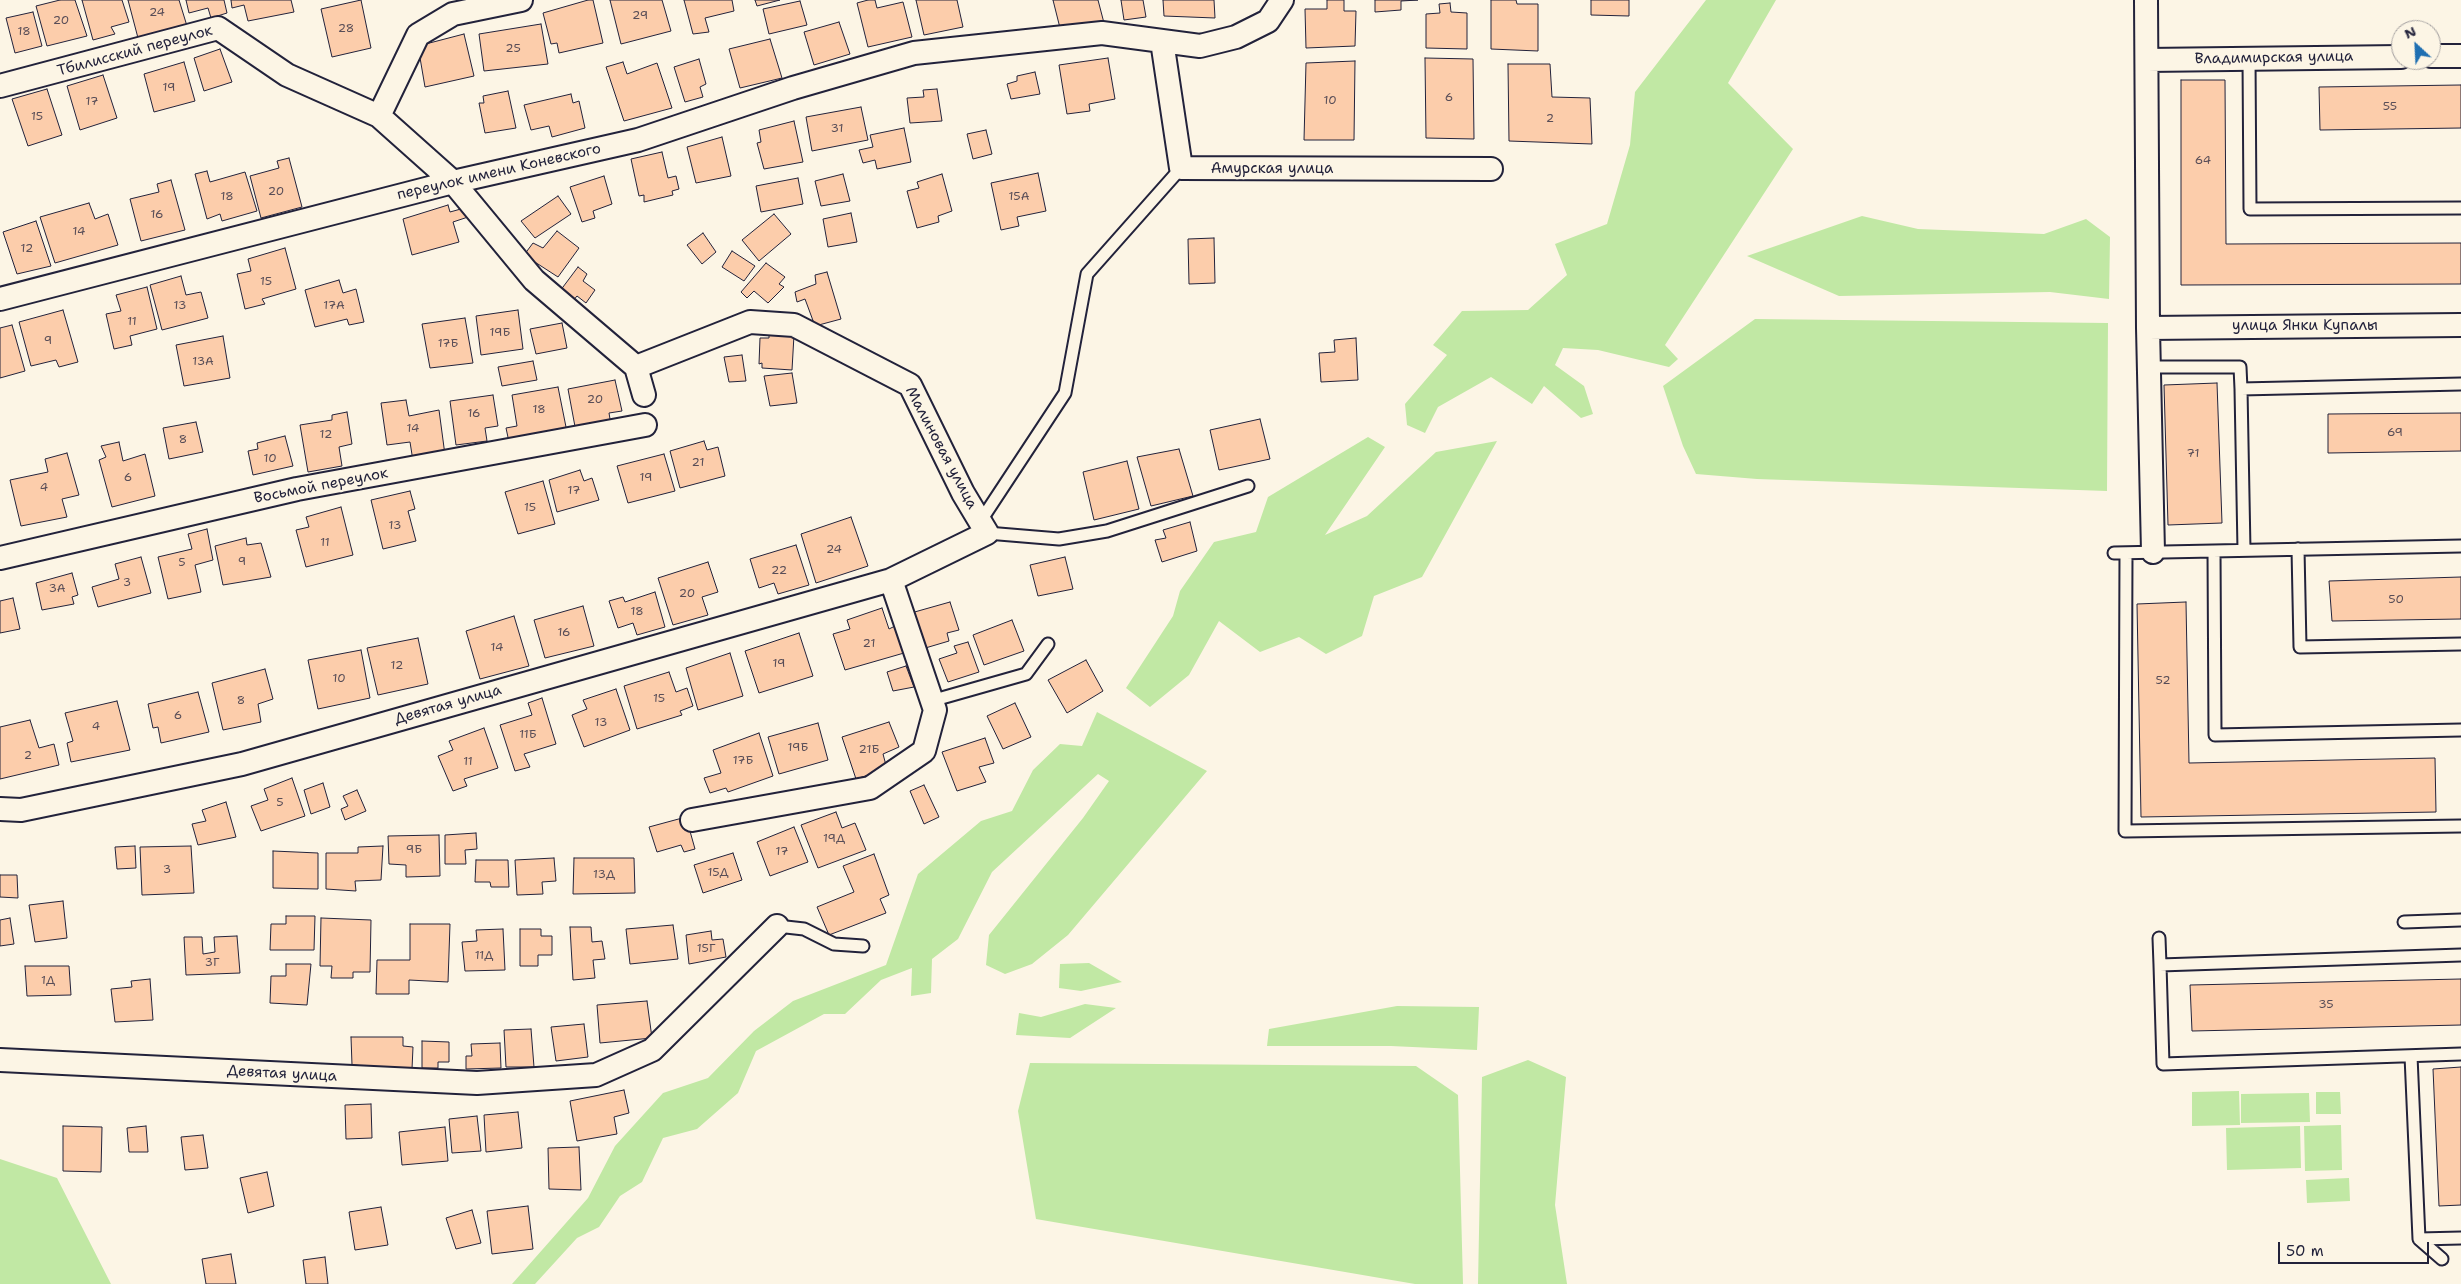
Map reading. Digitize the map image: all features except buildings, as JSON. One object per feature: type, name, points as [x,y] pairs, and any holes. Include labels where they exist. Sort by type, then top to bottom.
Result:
[{"type":"street","points":[[521,0],[454,14],[418,35],[379,116],[452,182],[534,280],[636,367],[644,395]]},
{"type":"street","name":"переулок имени Коневского","points":[[0,299],[452,182],[638,140],[793,88],[914,53],[1102,33],[1200,46],[1236,37],[1268,21],[1282,0]]},
{"type":"street","points":[[2146,0],[2148,328],[2153,552]]},
{"type":"street","name":"Тбилисский переулок","points":[[0,86],[218,28],[287,75],[379,116]]},
{"type":"street","points":[[1162,41],[1181,168]]},
{"type":"street","name":"Владимирская улица","points":[[2147,60],[2391,56]]},
{"type":"street","points":[[2441,56],[2461,56]]},
{"type":"street","name":"Амурская улица","points":[[1181,168],[1492,169]]},
{"type":"street","name":"Малиновая улица","points":[[636,367],[750,322],[794,325],[910,385],[963,493],[984,527]]},
{"type":"street","name":"улица Янки Купалы","points":[[2148,328],[2461,325]]},
{"type":"street","name":"Восьмой переулок","points":[[0,558],[297,489],[645,425]]},
{"type":"street","name":"Девятая улица","points":[[0,809],[21,810],[242,764],[891,580],[984,527]]},
{"type":"street","points":[[692,820],[870,788],[924,751],[935,710],[891,580]]},
{"type":"street","name":"Девятая улица","points":[[0,1060],[477,1083],[596,1075],[652,1050],[777,926]]},
{"type":"lane","points":[[2146,0],[2158,0]]},
{"type":"lane","points":[[2249,58],[2250,209],[2461,208]]},
{"type":"lane","points":[[1181,168],[1087,274],[1065,393],[984,527],[1058,539],[1107,531],[1248,486]]},
{"type":"lane","points":[[2149,366],[2240,367],[2244,550]]},
{"type":"lane","points":[[2241,389],[2461,384]]},
{"type":"lane","points":[[2114,553],[2461,546]]},
{"type":"lane","points":[[2298,549],[2300,647],[2461,644]]},
{"type":"lane","points":[[2214,550],[2215,735],[2461,730]]},
{"type":"lane","points":[[2126,552],[2125,831],[2461,826]]},
{"type":"lane","points":[[931,701],[1026,674],[1048,644]]},
{"type":"lane","points":[[2404,922],[2461,920]]},
{"type":"lane","points":[[777,926],[804,929],[834,944],[863,946]]},
{"type":"lane","points":[[2159,938],[2162,1064],[2461,1054]]},
{"type":"lane","points":[[2160,965],[2461,955]]},
{"type":"lane","points":[[2411,1056],[2419,1239],[2442,1259]]},
{"type":"lane","points":[[2419,1239],[2461,1238]]},
{"type":"green space","points":[[1706,0],[1776,0],[1728,83],[1793,149],[1665,345],[1678,359],[1669,367],[1598,350],[1563,348],[1555,365],[1584,386],[1593,414],[1581,418],[1544,386],[1532,404],[1491,377],[1438,407],[1425,433],[1407,425],[1405,404],[1447,355],[1433,345],[1462,311],[1528,310],[1567,275],[1555,244],[1607,224],[1630,145],[1635,92]]},
{"type":"green space","points":[[1862,216],[1918,229],[2044,234],[2086,219],[2110,237],[2109,299],[2050,292],[1839,296],[1747,256]]},
{"type":"green space","points":[[1755,319],[2108,323],[2107,491],[1757,479],[1696,474],[1683,446],[1663,386]]},
{"type":"green space","points":[[1368,437],[1385,447],[1325,535],[1367,516],[1436,452],[1497,441],[1422,577],[1374,596],[1362,636],[1326,654],[1299,637],[1260,652],[1219,621],[1189,675],[1150,707],[1126,688],[1173,616],[1180,591],[1214,542],[1256,532],[1268,497]]},
{"type":"green space","points":[[1097,712],[1207,771],[1068,935],[1032,964],[1005,974],[986,965],[989,935],[1083,818],[1109,781],[1098,774],[992,872],[958,939],[932,959],[931,993],[911,996],[912,968],[881,980],[845,1014],[824,1014],[756,1051],[738,1093],[697,1129],[663,1138],[642,1182],[620,1196],[599,1227],[577,1238],[535,1284],[512,1284],[588,1198],[615,1146],[663,1093],[708,1078],[754,1031],[793,1001],[886,965],[918,874],[981,821],[1012,811],[1033,770],[1060,744],[1082,746]]},
{"type":"green space","points":[[1089,963],[1122,982],[1081,991],[1059,988],[1060,964]]},
{"type":"green space","points":[[1085,1004],[1116,1008],[1070,1038],[1016,1035],[1019,1013],[1041,1017]]},
{"type":"green space","points":[[1397,1006],[1479,1007],[1477,1050],[1391,1046],[1267,1046],[1269,1029]]},
{"type":"green space","points":[[1528,1060],[1566,1077],[1555,1205],[1567,1284],[1478,1284],[1482,1077]]},
{"type":"green space","points":[[1030,1063],[1416,1066],[1458,1095],[1463,1284],[1415,1284],[1036,1219],[1018,1111]]},
{"type":"green space","points":[[2239,1091],[2240,1125],[2192,1126],[2192,1092]]},
{"type":"green space","points":[[2316,1092],[2340,1092],[2341,1114],[2316,1114]]},
{"type":"green space","points":[[2309,1093],[2310,1122],[2241,1123],[2241,1094]]},
{"type":"green space","points":[[2341,1125],[2342,1170],[2305,1171],[2304,1126]]},
{"type":"green space","points":[[2300,1126],[2301,1168],[2227,1170],[2226,1128]]},
{"type":"green space","points":[[0,1159],[57,1178],[111,1284],[0,1284]]},
{"type":"green space","points":[[2349,1178],[2350,1201],[2307,1203],[2306,1180]]}]
